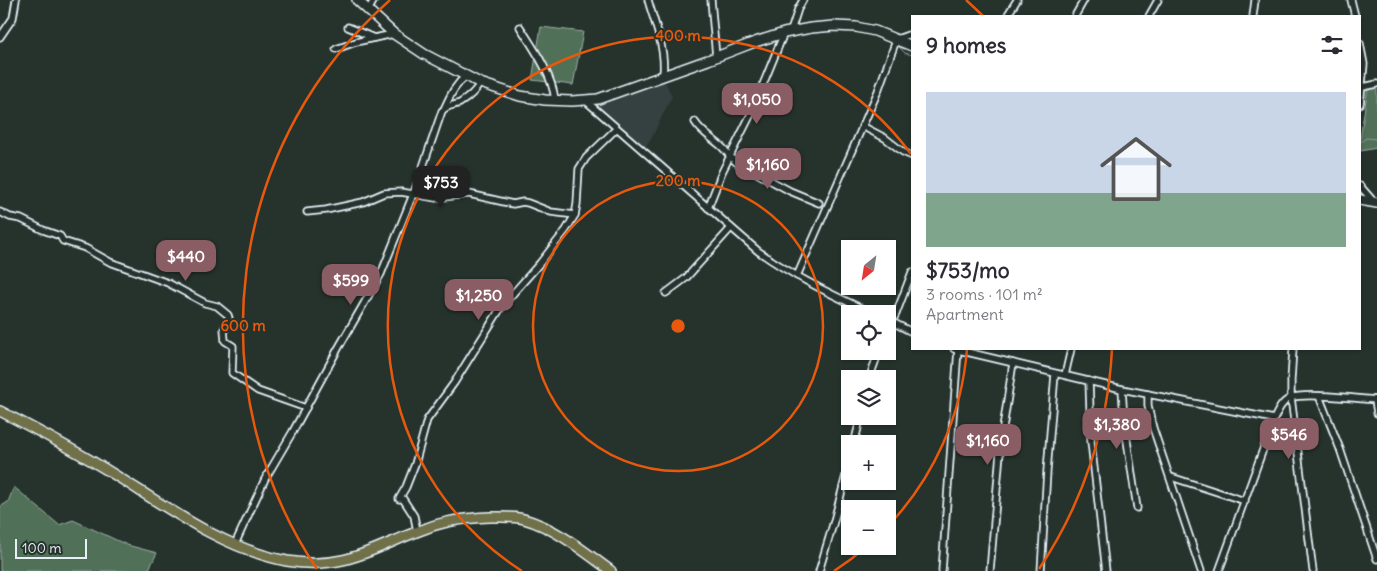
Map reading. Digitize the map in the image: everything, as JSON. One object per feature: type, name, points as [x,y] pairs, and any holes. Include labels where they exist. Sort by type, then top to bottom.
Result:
[{"type":"main road","points":[[356,0],[394,34],[424,54],[466,76],[480,83],[520,96],[555,100],[586,101],[598,99],[788,32],[811,28],[856,27],[875,31],[896,42],[911,46]]},
{"type":"main road","points":[[1361,200],[1376,203]]},
{"type":"main road","points":[[0,410],[113,474],[199,527],[235,544],[288,561],[314,564],[339,562],[363,555],[429,527],[464,519],[498,517],[523,519],[552,532],[579,548],[611,571]]},
{"type":"street","points":[[0,37],[10,26],[16,0]]},
{"type":"street","points":[[368,11],[374,0]]},
{"type":"street","points":[[648,0],[662,46],[663,75]]},
{"type":"street","points":[[711,0],[716,57]]},
{"type":"street","points":[[708,208],[729,156],[751,114],[803,0]]},
{"type":"street","points":[[1008,15],[1017,0]]},
{"type":"street","points":[[1076,15],[1084,0]]},
{"type":"street","points":[[1150,15],[1158,0]]},
{"type":"street","points":[[1253,15],[1254,0]]},
{"type":"street","points":[[1351,0],[1354,15]]},
{"type":"street","points":[[348,27],[374,38]]},
{"type":"street","points":[[520,27],[547,74],[554,90],[555,100]]},
{"type":"street","points":[[336,49],[356,42],[394,34]]},
{"type":"street","points":[[796,276],[887,68],[896,42],[911,35]]},
{"type":"street","points":[[1361,48],[1364,64],[1361,98]]},
{"type":"street","points":[[235,544],[265,479],[381,274],[414,194],[442,111],[446,107],[457,83],[466,76]]},
{"type":"street","points":[[446,107],[459,103],[470,96],[480,83]]},
{"type":"street","points":[[1363,87],[1377,84]]},
{"type":"street","points":[[586,101],[758,251],[796,276],[855,305]]},
{"type":"street","points":[[695,122],[706,135],[724,148],[736,162],[819,203]]},
{"type":"street","points":[[862,126],[885,138],[903,152],[911,156]]},
{"type":"street","points":[[417,532],[414,516],[403,499],[399,499],[399,497],[406,487],[416,464],[427,420],[454,384],[502,306],[566,230],[575,215],[579,168],[586,158],[616,129]]},
{"type":"street","points":[[1361,187],[1376,203]]},
{"type":"street","points":[[307,212],[363,202],[384,193],[414,194],[436,198],[469,194],[513,204],[523,202],[552,212],[575,215]]},
{"type":"street","points":[[0,212],[10,218],[29,222],[110,262],[168,283],[205,303],[221,308],[229,318],[223,333],[225,341],[233,346],[232,373],[258,391],[306,408]]},
{"type":"street","points":[[666,293],[686,278],[731,228]]},
{"type":"street","points":[[896,314],[911,275]]},
{"type":"street","points":[[896,324],[911,332]]},
{"type":"street","points":[[942,571],[957,350]]},
{"type":"street","points":[[961,350],[1122,389],[1274,419]]},
{"type":"street","points":[[1065,375],[1071,350]]},
{"type":"street","points":[[1293,350],[1290,380],[1313,571]]},
{"type":"street","points":[[990,571],[1001,441],[1013,363]]},
{"type":"street","points":[[1041,571],[1046,471],[1055,374]]},
{"type":"street","points":[[1090,380],[1090,442],[1106,571]]},
{"type":"street","points":[[1122,389],[1124,420],[1136,508]]},
{"type":"street","points":[[1148,394],[1153,428],[1201,571]]},
{"type":"street","points":[[1319,396],[1340,449],[1377,559]]},
{"type":"street","points":[[1219,571],[1274,419],[1281,406],[1292,397],[1319,396],[1376,400],[1377,413]]},
{"type":"street","points":[[1171,477],[1245,501]]},
{"type":"street","points":[[819,571],[842,490]]},
{"type":"shaded area","points":[[663,78],[672,96],[644,149],[592,103]]},
{"type":"green space","points":[[541,27],[583,32],[573,85],[532,80]]},
{"type":"green space","points":[[1377,84],[1377,148],[1361,151],[1361,132],[1368,87]]},
{"type":"green space","points":[[14,487],[59,525],[73,520],[127,545],[157,553],[148,571],[0,571],[0,507],[8,502]]},
{"type":"waterway","points":[[897,45],[905,53],[911,55]]},
{"type":"waterway","points":[[1361,142],[1366,138],[1377,139]]}]
